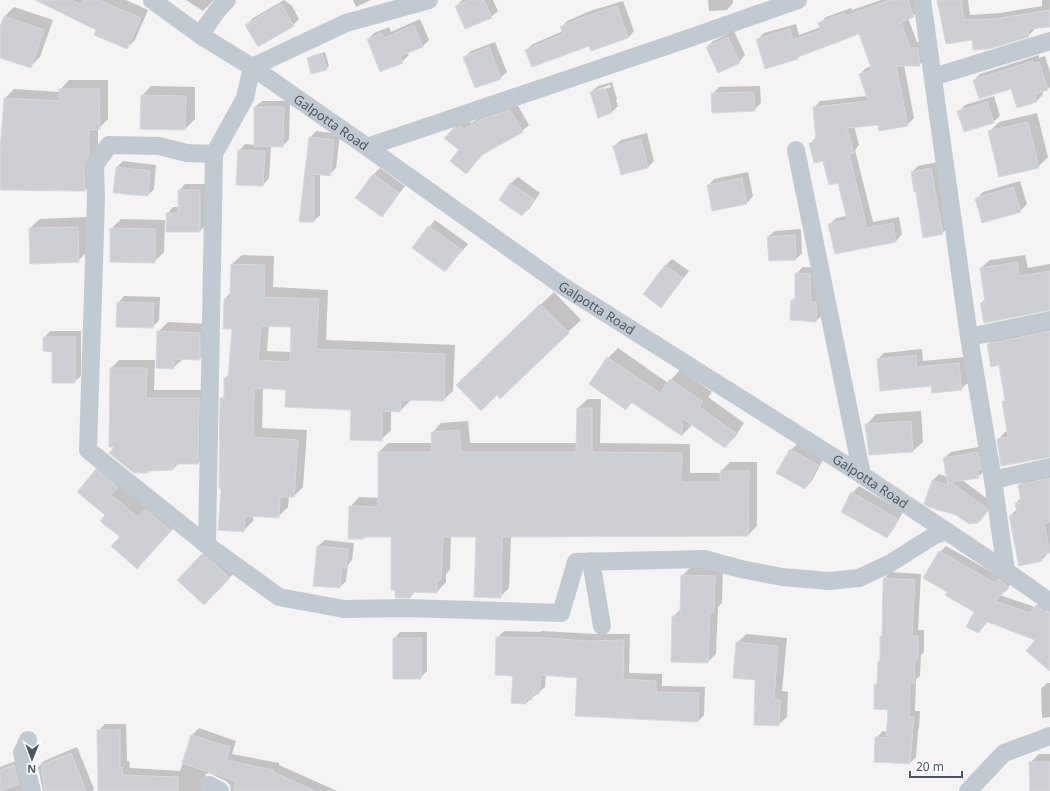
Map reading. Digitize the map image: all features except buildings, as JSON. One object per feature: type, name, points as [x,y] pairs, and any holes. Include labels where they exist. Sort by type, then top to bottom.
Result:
[{"type":"street","name":"Galpotta Road","points":[[152,0],[200,35],[252,67],[367,147],[561,285],[862,475],[1050,602]]},
{"type":"street","points":[[200,35],[227,0]]},
{"type":"street","points":[[207,545],[214,154],[244,98],[252,67],[346,23],[429,0]]},
{"type":"street","points":[[367,147],[798,0]]},
{"type":"street","points":[[922,0],[969,337],[993,480],[1006,571]]},
{"type":"street","points":[[933,77],[1050,41]]},
{"type":"street","points":[[214,154],[186,153],[159,146],[109,145],[95,166],[96,199],[88,450],[207,545],[279,597],[344,609],[407,608],[561,613],[576,562],[704,559],[741,569],[782,577],[829,581],[859,578],[889,564],[935,535],[946,531]]},
{"type":"street","points":[[796,150],[862,475]]},
{"type":"street","points":[[969,337],[1050,320]]},
{"type":"street","points":[[993,480],[1050,467]]},
{"type":"street","points":[[591,561],[602,626]]},
{"type":"street","points":[[968,791],[1004,753],[1050,736]]},
{"type":"street","points":[[28,740],[22,753],[32,791]]}]
